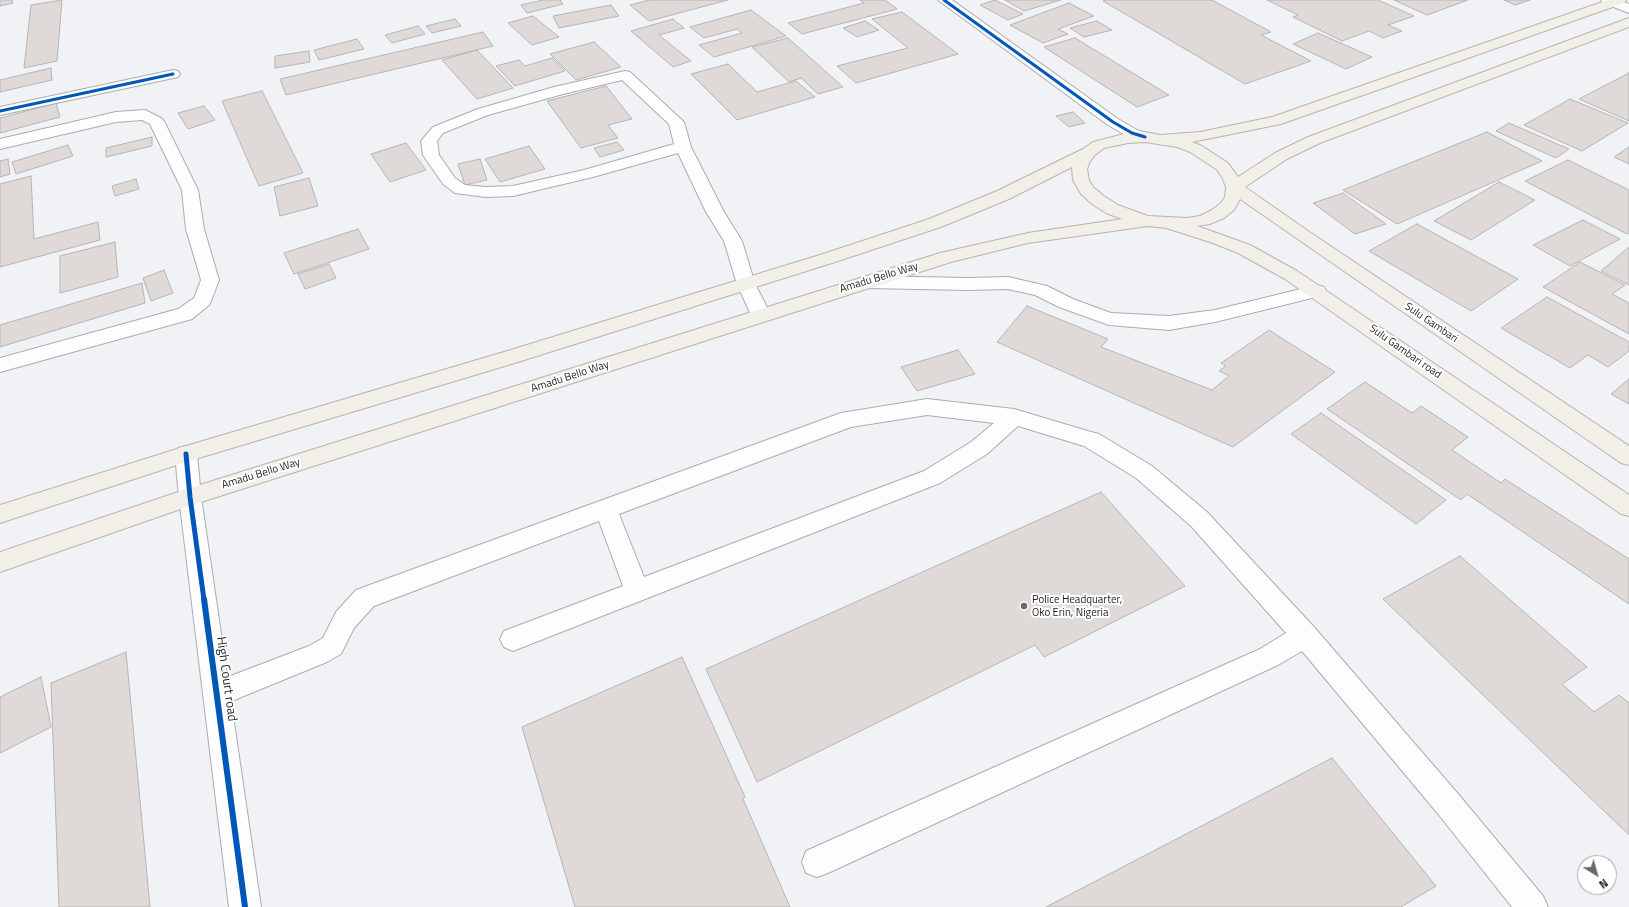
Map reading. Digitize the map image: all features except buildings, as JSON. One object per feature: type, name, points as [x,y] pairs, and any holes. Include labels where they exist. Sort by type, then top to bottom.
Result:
[{"type":"main road","points":[[1162,139],[1200,137],[1276,120],[1613,1]]},
{"type":"main road","points":[[1234,187],[1281,156],[1314,140],[1629,22]]},
{"type":"main road","points":[[0,514],[186,454],[746,284],[935,223],[1003,195],[1094,148],[1128,138],[1145,137],[1162,139],[1180,143],[1196,149],[1222,166],[1230,176],[1234,187],[1233,197],[1228,206],[1218,214],[1204,220],[1187,223],[1168,223],[1148,221],[1129,216],[1098,200],[1087,190],[1081,180],[1079,169],[1082,160],[1094,148]]},
{"type":"main road","name":"Sulu Gambari","points":[[1234,187],[1305,237],[1629,457]]},
{"type":"main road","name":"Amadu Bello Way","points":[[0,562],[190,496],[946,257],[1028,238],[1148,221]]},
{"type":"main road","name":"Sulu Gambari road","points":[[1168,223],[1219,239],[1244,249],[1271,263],[1317,291],[1629,507]]},
{"type":"street","points":[[944,0],[1099,111],[1132,133],[1145,137]]},
{"type":"street","points":[[1613,1],[1629,9]]},
{"type":"street","points":[[0,111],[173,74]]},
{"type":"street","points":[[682,147],[587,174],[513,191],[486,192],[461,189],[449,181],[431,155],[429,141],[438,130],[483,112],[559,90],[625,76],[676,122],[682,147],[715,212],[733,241],[746,284],[761,315]]},
{"type":"street","points":[[1094,148],[1106,137],[1107,126],[1099,111]]},
{"type":"street","points":[[0,144],[116,117],[145,115],[156,122],[190,190],[195,230],[210,280],[202,301],[185,314],[0,365]]},
{"type":"street","points":[[867,282],[968,284],[1008,283],[1040,290],[1066,303],[1109,319],[1169,323],[1216,316],[1317,291]]},
{"type":"street","points":[[217,694],[318,654],[332,646],[345,620],[365,598],[848,419],[927,407],[1014,417],[1091,440],[1144,472],[1199,520],[1305,635],[1450,805],[1532,907]]},
{"type":"street","points":[[513,639],[932,477],[979,448],[1014,417]]},
{"type":"street","name":"High Court road","points":[[186,454],[190,496],[245,907]]},
{"type":"street","points":[[606,509],[637,591]]},
{"type":"street","points":[[817,862],[1268,657],[1305,635]]},
{"type":"cycle path","points":[[944,0],[1113,122],[1132,133],[1145,137]]},
{"type":"cycle path","points":[[0,111],[173,74]]},
{"type":"cycle path","points":[[186,454],[190,497],[245,907]]},
{"type":"place","name":"Police Headquarter, Oko Erin, Nigeria","points":[[1024,606]]}]
